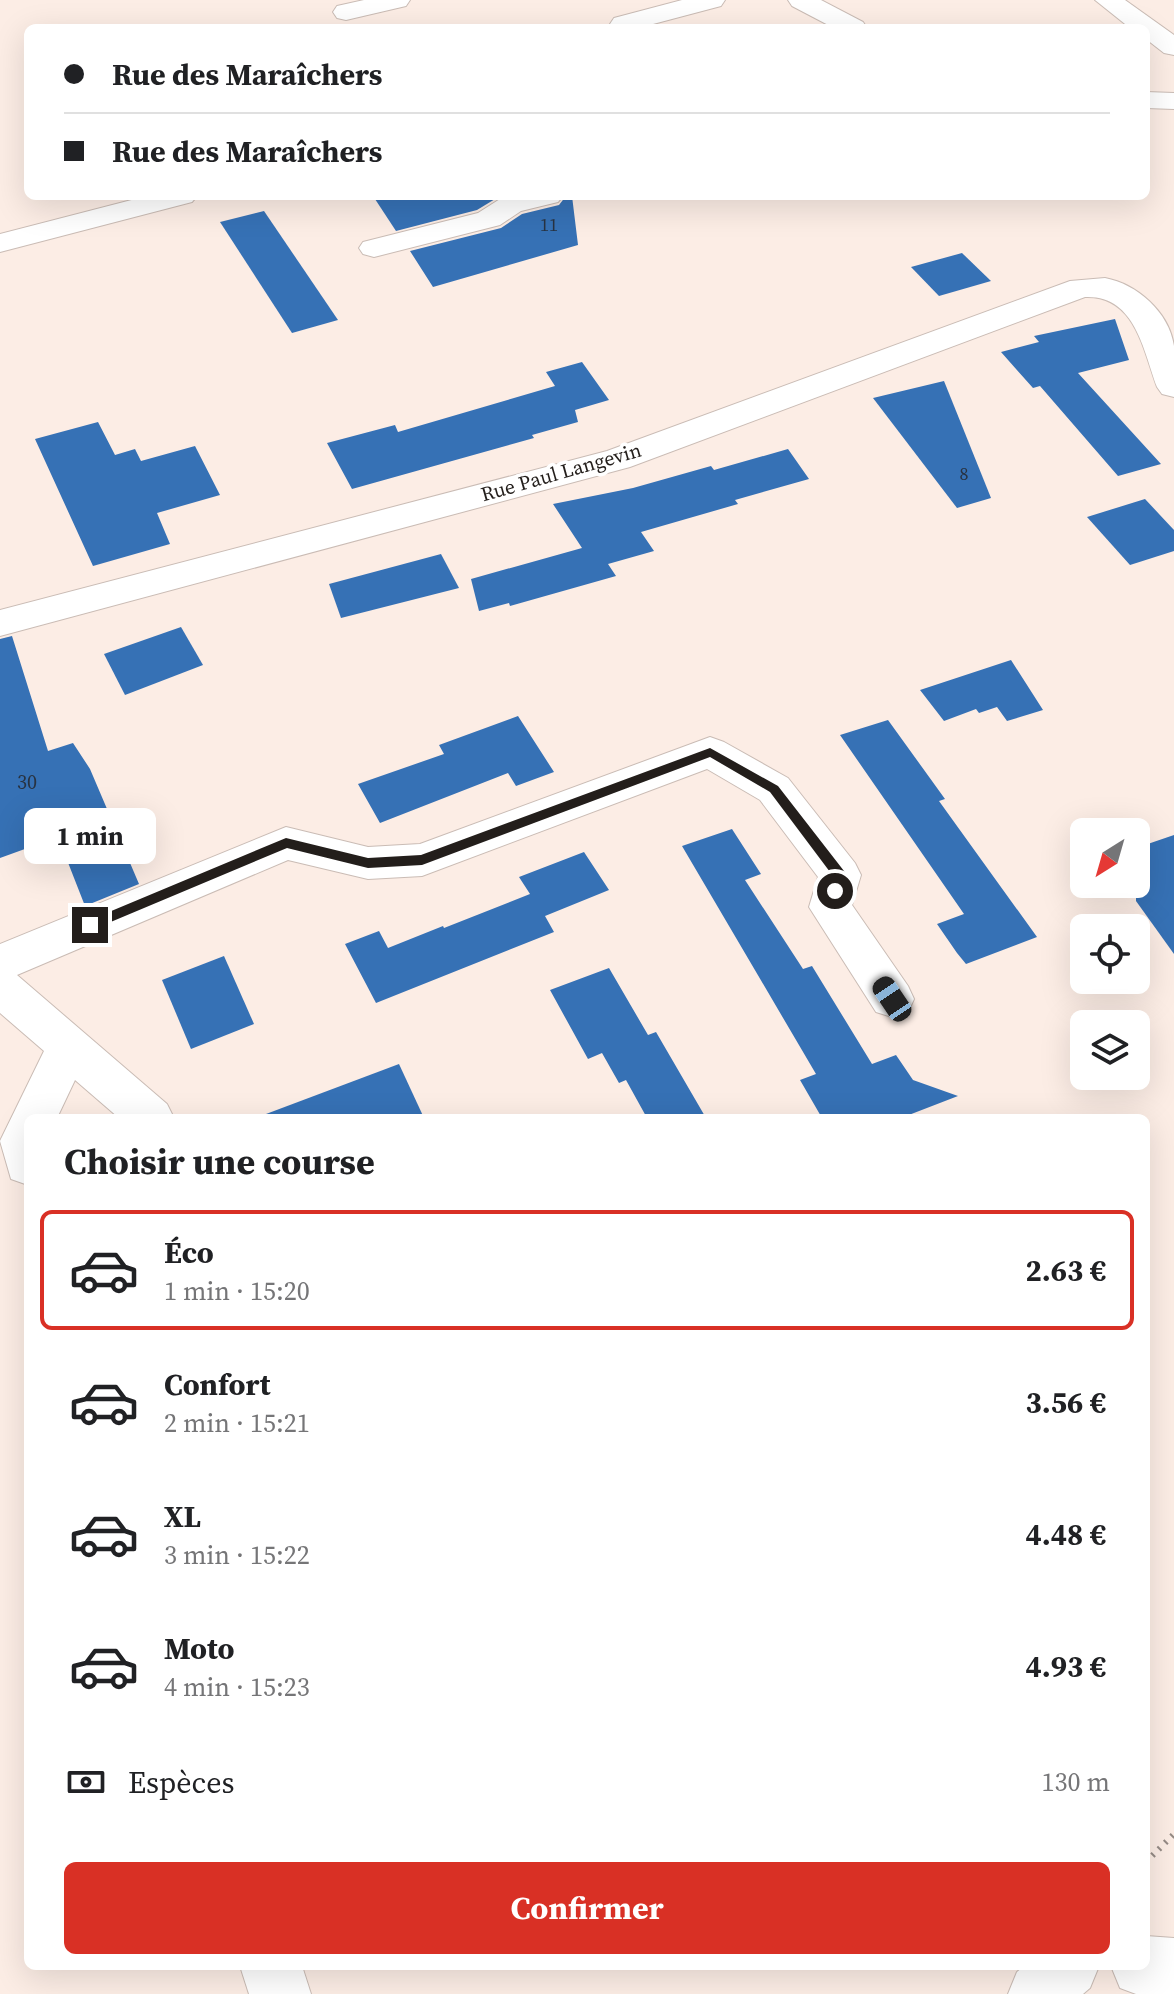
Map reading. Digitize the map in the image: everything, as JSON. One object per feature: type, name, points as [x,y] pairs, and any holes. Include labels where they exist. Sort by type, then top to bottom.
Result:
[{"type":"street","points":[[346,13],[397,0]]},
{"type":"street","points":[[623,24],[712,0]]},
{"type":"street","points":[[801,0],[846,24]]},
{"type":"street","points":[[1108,0],[1142,24]]},
{"type":"street","points":[[1150,30],[1174,47]]},
{"type":"street","points":[[1150,100],[1174,101]]},
{"type":"street","points":[[0,243],[167,200]]},
{"type":"street","points":[[374,248],[489,219],[506,201]]},
{"type":"street","name":"Rue Paul Langevin","points":[[0,623],[618,459],[1081,288],[1110,288],[1134,301],[1146,319],[1174,387]]},
{"type":"street","points":[[0,963],[286,843],[368,863],[422,860],[710,752],[774,789],[840,875],[830,907],[892,999]]},
{"type":"street","points":[[0,986],[146,1114]]},
{"type":"street","points":[[36,1114],[69,1046]]},
{"type":"street","points":[[1150,1967],[1174,1969]]},
{"type":"street","points":[[272,1970],[280,1994]]},
{"type":"street","points":[[1039,1994],[1064,1970]]},
{"type":"path","points":[[1150,1858],[1174,1834]]},
{"type":"building","points":[[376,200],[493,200],[477,210],[396,231]]},
{"type":"building","points":[[563,200],[572,200],[578,245],[433,287],[410,251],[501,228],[522,214],[559,205]]},
{"type":"building","points":[[264,211],[338,320],[292,333],[220,222]]},
{"type":"building","points":[[962,253],[991,281],[939,296],[911,267]]},
{"type":"building","points":[[1115,319],[1129,360],[1078,373],[1161,464],[1118,476],[1040,386],[1033,388],[1001,352],[1039,342],[1034,336]]},
{"type":"building","points":[[582,362],[609,400],[575,410],[578,422],[532,435],[534,438],[352,489],[327,443],[395,425],[398,432],[555,386],[546,372]]},
{"type":"building","points":[[944,381],[991,498],[957,508],[873,398]]},
{"type":"building","points":[[98,422],[115,455],[135,449],[141,461],[195,446],[220,495],[157,513],[170,544],[93,566],[35,439]]},
{"type":"building","points":[[788,449],[809,479],[735,500],[738,504],[641,532],[654,551],[608,564],[616,576],[510,606],[509,603],[479,611],[471,579],[582,548],[553,504],[633,488],[711,466],[714,470]]},
{"type":"building","points":[[1145,499],[1174,530],[1174,551],[1130,565],[1087,517]]},
{"type":"building","points":[[441,554],[459,588],[341,618],[329,584]]},
{"type":"building","points":[[181,627],[203,665],[125,695],[104,654]]},
{"type":"building","points":[[12,636],[48,751],[73,743],[90,769],[139,884],[85,906],[58,837],[0,858],[0,639]]},
{"type":"building","points":[[1011,660],[1043,710],[1007,721],[997,707],[979,713],[976,709],[944,721],[920,690]]},
{"type":"building","points":[[518,716],[554,772],[516,786],[508,773],[380,823],[358,784],[444,754],[439,745]]},
{"type":"building","points":[[888,720],[945,799],[939,801],[1037,937],[966,964],[937,924],[964,914],[840,735]]},
{"type":"building","points":[[732,829],[761,874],[745,880],[803,969],[812,966],[872,1064],[896,1055],[913,1080],[958,1096],[911,1114],[820,1114],[800,1080],[816,1074],[682,846]]},
{"type":"building","points":[[1174,835],[1174,954],[1150,921],[1150,914],[1145,914],[1136,901],[1136,898],[1150,898],[1150,843]]},
{"type":"building","points":[[584,852],[609,890],[545,916],[554,932],[376,1003],[345,944],[379,931],[388,948],[444,928],[530,894],[519,877]]},
{"type":"building","points":[[224,956],[254,1024],[191,1049],[162,980]]},
{"type":"building","points":[[609,968],[648,1035],[656,1032],[704,1114],[645,1114],[626,1080],[619,1083],[602,1053],[588,1059],[550,990]]},
{"type":"building","points":[[399,1064],[422,1114],[266,1114]]},
{"type":"route","points":[[90,925],[286,843],[368,863],[422,860],[710,752],[774,789],[840,875],[835,891]]}]
